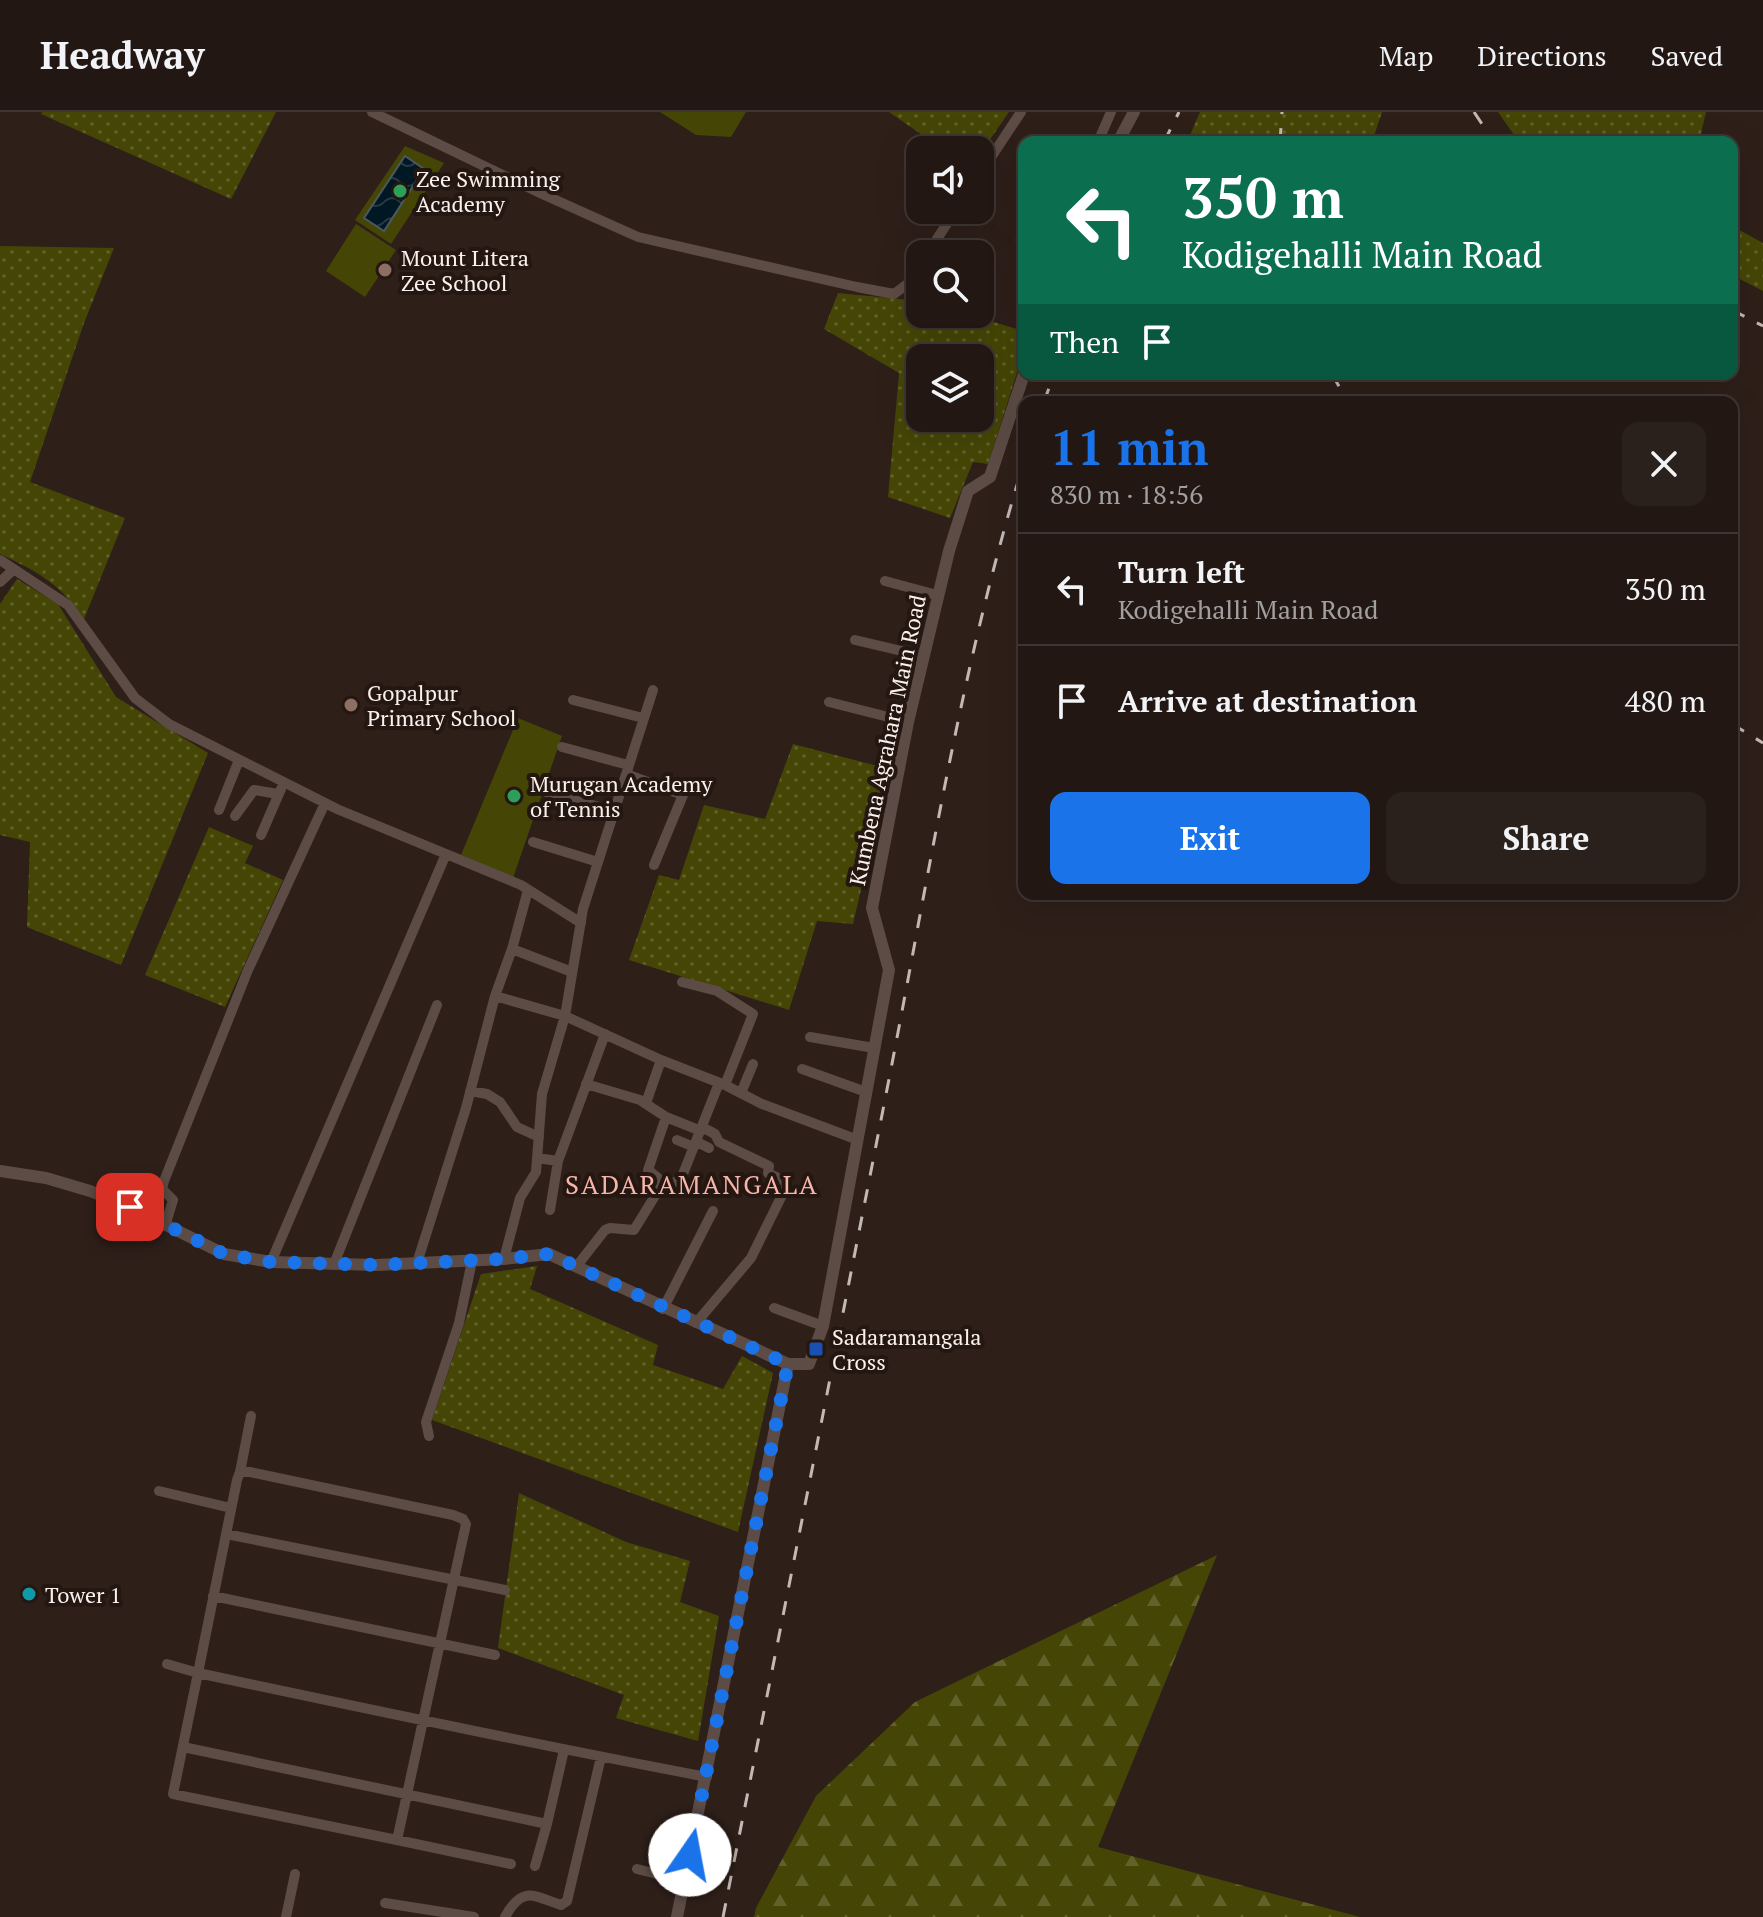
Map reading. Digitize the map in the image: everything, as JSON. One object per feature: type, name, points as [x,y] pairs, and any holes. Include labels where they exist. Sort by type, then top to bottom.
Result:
[{"type":"street","points":[[372,112],[638,237],[894,294],[906,285]]},
{"type":"street","points":[[994,153],[1021,112]]},
{"type":"street","points":[[1101,136],[1111,112]]},
{"type":"street","points":[[1121,136],[1134,112]]},
{"type":"street","name":"Kumbena Agrahara Main Road","points":[[788,1364],[809,1364],[823,1326],[889,970],[872,908],[908,722],[937,595],[968,491],[990,477],[1022,380]]},
{"type":"street","points":[[0,560],[68,605],[135,698],[169,724],[325,803],[528,890],[581,923]]},
{"type":"street","points":[[0,582],[14,569]]},
{"type":"street","points":[[885,581],[937,595]]},
{"type":"street","points":[[855,640],[923,656]]},
{"type":"street","points":[[504,1259],[520,1198],[536,1172],[542,1094],[565,1016],[581,923],[653,690]]},
{"type":"street","points":[[573,700],[643,718]]},
{"type":"street","points":[[829,702],[908,722]]},
{"type":"street","points":[[562,747],[627,770],[683,795],[654,865]]},
{"type":"street","points":[[219,810],[239,760]]},
{"type":"street","points":[[261,835],[283,783]]},
{"type":"street","points":[[235,816],[254,790],[278,794]]},
{"type":"street","points":[[548,793],[614,811]]},
{"type":"street","points":[[165,1226],[173,1200],[162,1189],[164,1181],[248,970],[325,803]]},
{"type":"street","points":[[533,842],[598,862]]},
{"type":"street","points":[[271,1262],[446,854]]},
{"type":"street","points":[[417,1263],[528,890]]},
{"type":"street","points":[[512,949],[572,972]]},
{"type":"street","points":[[576,1267],[605,1230],[634,1230],[661,1189],[681,1179],[753,1014],[717,991],[682,982]]},
{"type":"street","points":[[495,996],[565,1016],[812,1124],[858,1140]]},
{"type":"street","points":[[334,1264],[437,1005]]},
{"type":"street","points":[[550,1210],[558,1161],[605,1034]]},
{"type":"street","points":[[810,1037],[874,1048]]},
{"type":"street","points":[[646,1103],[661,1060]]},
{"type":"street","points":[[741,1093],[753,1064]]},
{"type":"street","points":[[802,1069],[866,1092]]},
{"type":"street","points":[[586,1084],[646,1103],[699,1137],[709,1148]]},
{"type":"street","points":[[470,1091],[487,1094],[500,1102],[517,1127],[539,1137]]},
{"type":"street","points":[[661,1189],[658,1178],[648,1170],[666,1117]]},
{"type":"street","points":[[677,1140],[715,1134],[719,1142],[769,1166],[768,1173],[787,1185],[751,1258],[696,1323]]},
{"type":"street","points":[[537,1158],[558,1161]]},
{"type":"street","points":[[0,1171],[46,1178],[90,1191],[130,1207],[224,1254],[271,1262],[417,1263],[549,1254],[788,1364],[677,1917]]},
{"type":"street","points":[[663,1309],[713,1211]]},
{"type":"street","points":[[429,1436],[426,1422],[459,1323],[472,1261]]},
{"type":"street","points":[[774,1308],[823,1326]]},
{"type":"street","points":[[251,1416],[173,1794],[511,1864]]},
{"type":"street","points":[[240,1472],[463,1519],[466,1524],[397,1840]]},
{"type":"street","points":[[159,1491],[231,1508]]},
{"type":"street","points":[[226,1534],[505,1590]]},
{"type":"street","points":[[213,1596],[495,1655]]},
{"type":"street","points":[[167,1664],[423,1721],[707,1777]]},
{"type":"street","points":[[183,1747],[547,1824]]},
{"type":"street","points":[[535,1866],[564,1750]]},
{"type":"street","points":[[505,1917],[518,1897],[526,1894],[561,1905],[567,1901],[601,1757]]},
{"type":"street","points":[[637,1869],[685,1881]]},
{"type":"street","points":[[286,1917],[295,1874]]},
{"type":"street","points":[[385,1903],[474,1917]]},
{"type":"green space","points":[[42,112],[276,112],[231,199]]},
{"type":"green space","points":[[660,112],[746,112],[731,137],[696,135]]},
{"type":"green space","points":[[889,112],[1009,112],[992,136],[924,136]]},
{"type":"green space","points":[[1200,112],[1382,112],[1374,136],[1190,136]]},
{"type":"green space","points":[[1498,112],[1706,112],[1700,136],[1515,136]]},
{"type":"green space","name":"Zee Swimming Academy","points":[[405,146],[444,163],[391,244],[355,220]]},
{"type":"green space","points":[[356,224],[396,250],[365,297],[326,271]]},
{"type":"green space","points":[[1738,229],[1763,243],[1763,291],[1738,278]]},
{"type":"green space","points":[[0,246],[114,248],[84,323],[30,482],[125,518],[84,619],[67,597],[48,580],[0,554]]},
{"type":"green space","points":[[838,293],[906,300],[906,328],[994,328],[994,322],[1018,329],[1018,370],[988,464],[973,462],[950,518],[888,497],[899,373],[824,329]]},
{"type":"green space","points":[[17,579],[58,604],[116,697],[208,753],[121,965],[27,927],[30,842],[0,835],[0,604]]},
{"type":"green space","name":"Murugan Academy of Tennis","points":[[518,718],[562,736],[513,878],[461,855]]},
{"type":"green space","points":[[793,744],[889,769],[853,924],[817,921],[789,1010],[629,960],[659,875],[679,880],[704,805],[765,819]]},
{"type":"green space","points":[[209,827],[253,846],[245,863],[283,880],[225,1007],[145,975]]},
{"type":"green space","points":[[537,1266],[530,1289],[658,1345],[653,1365],[723,1389],[742,1356],[773,1373],[738,1532],[432,1420],[481,1274]]},
{"type":"green space","points":[[519,1493],[626,1542],[690,1561],[680,1602],[719,1616],[698,1741],[616,1718],[624,1695],[498,1648]]},
{"type":"green space","points":[[1217,1555],[1098,1847],[1360,1917],[754,1917],[816,1796],[915,1702]]},
{"type":"water","points":[[405,156],[424,169],[384,231],[364,218]]},
{"type":"railway","points":[[1167,136],[1179,112]]},
{"type":"railway","points":[[1280,136],[1282,112]]},
{"type":"railway","points":[[1474,112],[1490,136]]},
{"type":"railway","points":[[1738,313],[1763,326]]},
{"type":"railway","points":[[1046,396],[1052,380]]},
{"type":"railway","points":[[1335,380],[1345,396]]},
{"type":"railway","points":[[723,1917],[949,766],[983,613],[1018,482]]},
{"type":"railway","points":[[1738,728],[1763,743]]},
{"type":"place","name":"Zee Swimming Academy","points":[[400,191]]},
{"type":"place","name":"Mount Litera Zee School","points":[[385,270]]},
{"type":"place","name":"Gopalpur Primary School","points":[[351,705]]},
{"type":"place","name":"Murugan Academy of Tennis","points":[[514,796]]},
{"type":"place","name":"Sadaramangala Cross","points":[[816,1349]]},
{"type":"place","name":"Tower 1","points":[[29,1594]]},
{"type":"district","name":"SADARAMANGALA","points":[[692,1184]]},
{"type":"route","points":[[130,1207],[224,1254],[271,1262],[376,1265],[549,1254],[788,1364],[690,1855]]}]
